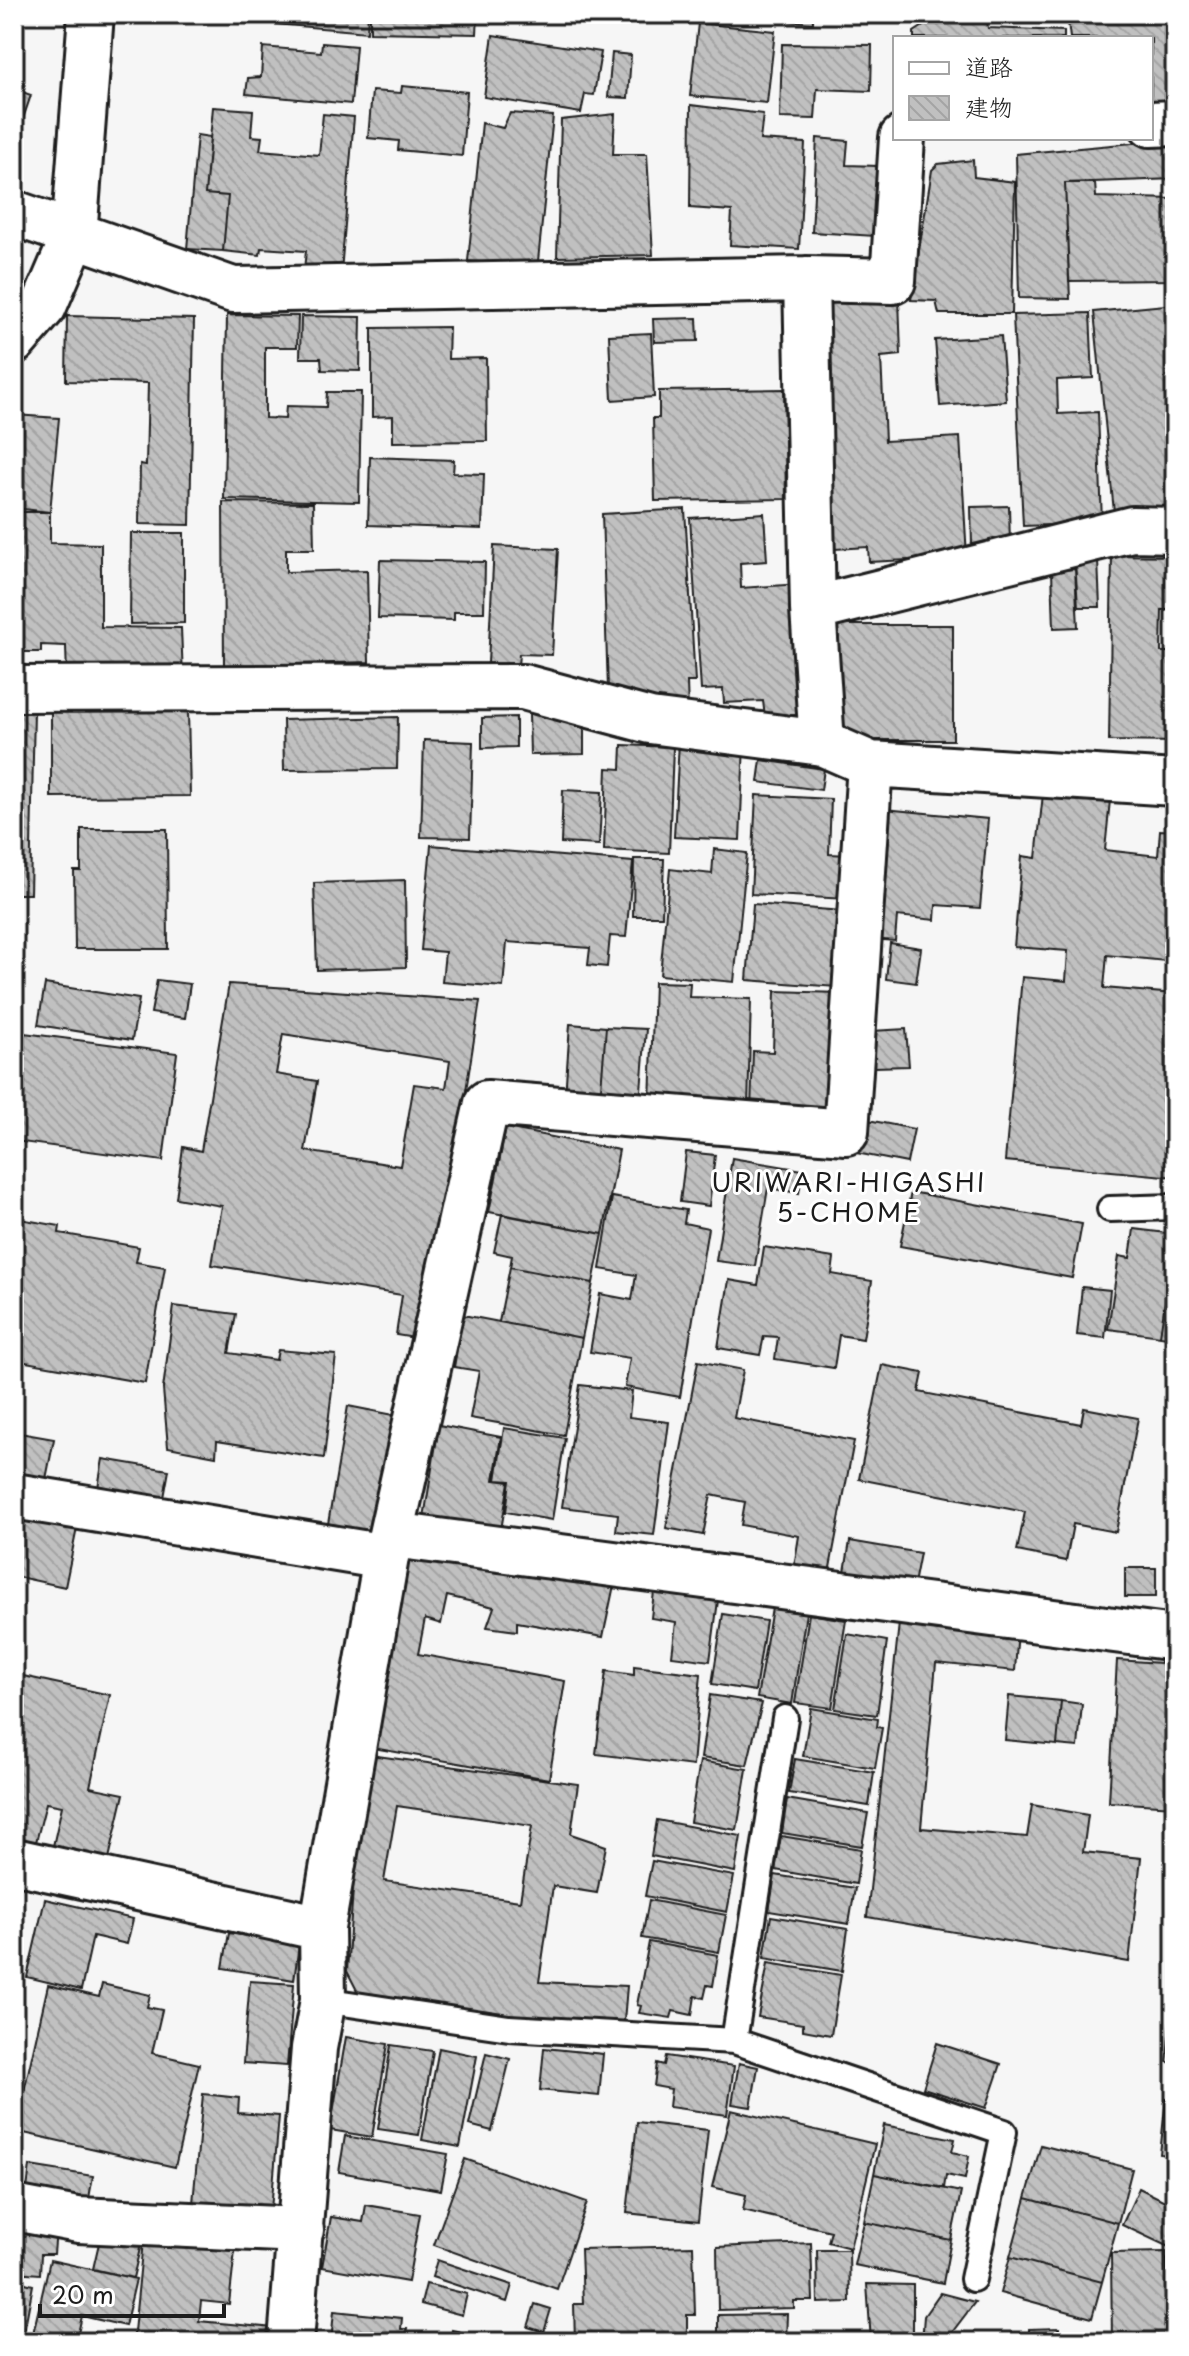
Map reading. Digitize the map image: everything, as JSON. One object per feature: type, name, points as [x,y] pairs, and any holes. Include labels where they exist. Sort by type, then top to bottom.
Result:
[{"type":"street","points":[[14,341],[44,306],[74,236],[91,14]]},
{"type":"street","points":[[1153,124],[1175,123]]},
{"type":"street","points":[[14,213],[233,290],[806,279],[893,281],[902,140]]},
{"type":"street","points":[[806,279],[813,609],[822,743]]},
{"type":"street","points":[[813,609],[1132,529],[1175,530]]},
{"type":"street","points":[[14,689],[523,687],[650,721],[822,743],[870,764],[1175,783]]},
{"type":"street","points":[[291,2342],[314,2048],[323,2000],[322,1928],[389,1546],[487,1103],[846,1132],[870,764]]},
{"type":"street","points":[[14,1496],[389,1546],[1175,1638]]},
{"type":"street","points":[[14,1861],[322,1928]]},
{"type":"street","points":[[14,2208],[78,2220],[301,2230]]},
{"type":"lane","points":[[1110,1209],[1175,1207]]},
{"type":"lane","points":[[734,2041],[785,1718]]},
{"type":"lane","points":[[323,2000],[509,2028],[734,2041],[1004,2132],[973,2279]]},
{"type":"building","points":[[204,14],[368,14],[367,32],[204,18]]},
{"type":"building","points":[[370,14],[478,14],[477,34],[370,32]]},
{"type":"building","points":[[518,14],[570,14],[569,21]]},
{"type":"building","points":[[700,14],[813,14],[813,23]]},
{"type":"building","points":[[942,14],[986,14],[988,28],[1064,31],[1064,36],[914,36],[914,32]]},
{"type":"building","points":[[1067,14],[1170,14],[1175,109],[1153,111],[1153,36],[1070,36]]},
{"type":"building","points":[[698,23],[775,31],[767,103],[690,96]]},
{"type":"building","points":[[493,35],[601,52],[594,95],[585,94],[581,113],[484,97]]},
{"type":"building","points":[[322,43],[356,46],[351,104],[246,94],[248,78],[261,77],[263,47],[321,52]]},
{"type":"building","points":[[782,44],[872,45],[871,91],[817,89],[815,119],[780,118]]},
{"type":"building","points":[[612,53],[631,55],[628,98],[608,97]]},
{"type":"building","points":[[402,86],[467,92],[462,156],[398,150],[399,141],[368,138],[372,91],[401,93]]},
{"type":"building","points":[[14,89],[31,95],[14,145]]},
{"type":"building","points":[[691,105],[763,114],[760,140],[805,143],[799,249],[730,245],[732,211],[690,208]]},
{"type":"building","points":[[213,107],[253,110],[251,136],[262,137],[260,150],[319,155],[323,114],[354,117],[341,272],[304,269],[306,251],[261,248],[260,255],[223,251],[228,196],[205,194]]},
{"type":"building","points":[[510,113],[553,116],[538,261],[522,265],[468,261],[482,123],[503,128]]},
{"type":"building","points":[[615,114],[613,154],[647,154],[653,255],[557,257],[561,120]]},
{"type":"building","points":[[197,135],[210,137],[205,194],[228,196],[223,251],[187,249]]},
{"type":"building","points":[[817,138],[848,141],[846,165],[879,166],[875,236],[812,232]]},
{"type":"building","points":[[1175,139],[1175,179],[1065,183],[1070,299],[1019,298],[1016,154]]},
{"type":"building","points":[[973,160],[974,177],[1015,182],[1012,314],[939,314],[936,301],[911,300],[932,170],[938,164]]},
{"type":"building","points":[[1065,183],[1095,183],[1096,197],[1175,199],[1175,280],[1069,281]]},
{"type":"building","points":[[899,298],[901,355],[881,357],[885,441],[960,437],[967,557],[869,562],[868,547],[835,549],[823,302]]},
{"type":"building","points":[[1175,304],[1175,372],[1168,373],[1169,405],[1175,405],[1175,508],[1114,512],[1094,312]]},
{"type":"building","points":[[1090,313],[1093,378],[1057,380],[1058,414],[1098,412],[1102,523],[1023,526],[1013,315]]},
{"type":"building","points":[[227,315],[298,316],[297,347],[265,347],[265,418],[285,419],[286,406],[326,407],[327,392],[361,392],[359,502],[224,499]]},
{"type":"building","points":[[67,316],[194,319],[190,525],[139,524],[140,464],[146,465],[148,383],[66,381]]},
{"type":"building","points":[[301,316],[361,317],[360,371],[322,370],[321,358],[300,358]]},
{"type":"building","points":[[697,318],[698,341],[654,342],[653,319]]},
{"type":"building","points":[[449,327],[448,359],[486,358],[487,441],[393,442],[393,416],[372,417],[372,328]]},
{"type":"building","points":[[651,333],[654,397],[612,400],[609,335]]},
{"type":"building","points":[[1001,336],[1006,401],[940,406],[935,340]]},
{"type":"building","points":[[784,389],[786,499],[655,501],[653,418],[659,418],[659,391]]},
{"type":"building","points":[[14,415],[59,418],[50,512],[14,508]]},
{"type":"building","points":[[370,457],[454,460],[453,473],[484,474],[482,529],[368,525]]},
{"type":"building","points":[[223,502],[313,503],[314,549],[286,549],[286,572],[367,570],[369,662],[224,666]]},
{"type":"building","points":[[1009,506],[1010,545],[972,545],[971,507]]},
{"type":"building","points":[[685,509],[695,682],[687,682],[688,711],[608,689],[602,514]]},
{"type":"building","points":[[14,512],[50,512],[50,543],[101,544],[101,627],[181,628],[183,676],[67,676],[66,646],[41,645],[41,652],[14,652]]},
{"type":"building","points":[[764,513],[767,561],[740,563],[741,588],[800,584],[809,714],[765,717],[763,701],[724,703],[723,689],[701,690],[690,518]]},
{"type":"building","points":[[131,533],[184,533],[184,623],[130,624]]},
{"type":"building","points":[[494,546],[558,549],[552,655],[519,654],[518,666],[488,663]]},
{"type":"building","points":[[1112,555],[1175,556],[1175,610],[1162,610],[1161,652],[1175,652],[1175,742],[1109,741]]},
{"type":"building","points":[[380,560],[485,562],[484,612],[454,612],[454,620],[378,618]]},
{"type":"building","points":[[1098,560],[1100,607],[1078,607],[1075,561]]},
{"type":"building","points":[[1075,569],[1078,627],[1054,628],[1052,571]]},
{"type":"building","points":[[837,625],[953,625],[953,740],[840,740]]},
{"type":"building","points":[[14,711],[34,711],[30,894],[14,894]]},
{"type":"building","points":[[51,711],[188,711],[190,796],[51,797]]},
{"type":"building","points":[[529,714],[584,714],[584,754],[530,755]]},
{"type":"building","points":[[398,717],[397,769],[284,770],[283,720]]},
{"type":"building","points":[[516,717],[516,747],[482,748],[482,718]]},
{"type":"building","points":[[424,740],[473,742],[470,838],[421,837]]},
{"type":"building","points":[[679,741],[744,743],[740,840],[674,837]]},
{"type":"building","points":[[622,745],[673,747],[669,853],[604,850],[607,768],[621,769]]},
{"type":"building","points":[[761,760],[824,769],[821,790],[758,782]]},
{"type":"building","points":[[563,790],[602,792],[599,845],[561,843]]},
{"type":"building","points":[[1043,794],[1110,800],[1105,850],[1158,856],[1160,830],[1175,831],[1175,962],[1107,955],[1104,988],[1175,994],[1175,1177],[1005,1161],[1022,977],[1066,981],[1068,951],[1014,947],[1022,856],[1036,858]]},
{"type":"building","points":[[756,795],[831,799],[829,854],[849,855],[847,899],[751,894]]},
{"type":"building","points":[[884,809],[988,819],[980,908],[936,905],[935,920],[897,916],[895,941],[872,939]]},
{"type":"building","points":[[81,829],[167,829],[168,949],[75,949],[74,871],[81,871]]},
{"type":"building","points":[[431,845],[633,862],[626,937],[610,936],[607,967],[588,965],[590,948],[507,942],[503,987],[442,982],[445,952],[421,950]]},
{"type":"building","points":[[714,849],[747,853],[734,982],[660,975],[670,869],[712,874]]},
{"type":"building","points":[[634,859],[664,859],[662,916],[633,916]]},
{"type":"building","points":[[405,880],[406,967],[317,970],[314,883]]},
{"type":"building","points":[[753,904],[842,911],[836,987],[747,980]]},
{"type":"building","points":[[890,943],[921,948],[916,983],[886,979]]},
{"type":"building","points":[[157,980],[190,984],[185,1018],[151,1013]]},
{"type":"building","points":[[654,982],[690,983],[689,997],[751,999],[748,1108],[650,1104]]},
{"type":"building","points":[[45,984],[139,999],[132,1040],[38,1025]]},
{"type":"building","points":[[229,984],[480,1001],[427,1340],[396,1335],[402,1295],[212,1265],[222,1206],[176,1198],[183,1147],[201,1151]],"holes":[[[283,1034],[450,1061],[446,1088],[414,1084],[400,1166],[305,1151],[317,1081],[276,1074]]]},
{"type":"building","points":[[775,991],[839,993],[833,1114],[751,1111],[753,1051],[773,1052]]},
{"type":"building","points":[[570,1024],[606,1027],[600,1101],[565,1097]]},
{"type":"building","points":[[606,1027],[646,1029],[640,1103],[600,1101]]},
{"type":"building","points":[[906,1029],[909,1066],[874,1067],[872,1031]]},
{"type":"building","points":[[24,1033],[177,1053],[163,1161],[14,1141],[14,1104]]},
{"type":"building","points":[[863,1119],[914,1129],[907,1163],[856,1153]]},
{"type":"building","points":[[506,1128],[619,1150],[603,1234],[489,1212]]},
{"type":"building","points":[[686,1152],[715,1155],[709,1206],[680,1202]]},
{"type":"building","points":[[732,1158],[803,1170],[799,1193],[768,1188],[755,1266],[716,1261]]},
{"type":"building","points":[[911,1192],[1082,1224],[1072,1278],[900,1246]]},
{"type":"building","points":[[612,1197],[686,1210],[684,1223],[708,1228],[680,1397],[625,1387],[630,1358],[590,1352],[600,1294],[632,1300],[636,1275],[600,1269]]},
{"type":"building","points":[[502,1214],[603,1234],[593,1283],[510,1267],[512,1256],[494,1252]]},
{"type":"building","points":[[14,1218],[60,1226],[59,1233],[139,1247],[136,1262],[165,1267],[145,1383],[14,1360]]},
{"type":"building","points":[[1134,1229],[1175,1234],[1160,1336],[1108,1329],[1119,1256],[1130,1258]]},
{"type":"building","points":[[1175,1234],[1175,1338],[1160,1336]]},
{"type":"building","points":[[764,1247],[834,1258],[832,1274],[872,1281],[863,1339],[839,1335],[834,1368],[775,1359],[778,1337],[764,1336],[760,1355],[718,1348],[729,1280],[758,1285]]},
{"type":"building","points":[[510,1267],[593,1283],[582,1338],[499,1322]]},
{"type":"building","points":[[1082,1287],[1110,1290],[1105,1338],[1077,1335]]},
{"type":"building","points":[[174,1306],[236,1314],[229,1353],[276,1360],[278,1350],[336,1355],[324,1458],[217,1441],[216,1456],[168,1447],[163,1389]]},
{"type":"building","points":[[463,1315],[582,1338],[564,1435],[470,1418],[479,1371],[454,1367]]},
{"type":"building","points":[[698,1361],[743,1370],[734,1418],[854,1441],[829,1573],[794,1567],[799,1536],[741,1525],[745,1502],[711,1495],[703,1535],[666,1528]]},
{"type":"building","points":[[882,1365],[923,1373],[919,1392],[1081,1424],[1084,1408],[1138,1418],[1116,1532],[1073,1524],[1066,1561],[1017,1551],[1025,1512],[859,1479]]},
{"type":"building","points":[[580,1385],[632,1391],[629,1417],[669,1422],[654,1535],[616,1531],[618,1514],[562,1507]]},
{"type":"building","points":[[348,1406],[404,1417],[384,1534],[328,1524]]},
{"type":"building","points":[[439,1425],[501,1437],[494,1480],[509,1482],[501,1530],[423,1524]]},
{"type":"building","points":[[504,1428],[565,1438],[552,1520],[506,1512],[510,1481],[496,1480]]},
{"type":"building","points":[[14,1432],[54,1439],[46,1479],[14,1474]]},
{"type":"building","points":[[103,1459],[169,1470],[163,1503],[97,1493]]},
{"type":"building","points":[[14,1515],[77,1528],[65,1587],[14,1576]]},
{"type":"building","points":[[850,1541],[920,1553],[914,1584],[845,1572]]},
{"type":"building","points":[[407,1551],[614,1585],[603,1637],[517,1622],[517,1631],[487,1627],[494,1607],[447,1596],[441,1624],[425,1619],[418,1654],[565,1681],[549,1779],[373,1748]]},
{"type":"building","points":[[1125,1568],[1156,1568],[1156,1597],[1125,1597]]},
{"type":"building","points":[[655,1583],[719,1593],[710,1661],[672,1656],[676,1622],[651,1618]]},
{"type":"building","points":[[772,1608],[806,1613],[792,1704],[757,1698]]},
{"type":"building","points":[[723,1614],[766,1621],[755,1691],[712,1684]]},
{"type":"building","points":[[809,1614],[846,1620],[832,1708],[795,1703]]},
{"type":"building","points":[[900,1614],[1018,1629],[1015,1671],[936,1663],[921,1828],[1027,1837],[1032,1805],[1088,1815],[1083,1852],[1141,1858],[1129,1962],[867,1917]]},
{"type":"building","points":[[847,1634],[887,1641],[877,1715],[835,1709]]},
{"type":"building","points":[[1117,1660],[1175,1664],[1175,1806],[1109,1802]]},
{"type":"building","points":[[634,1666],[701,1674],[693,1766],[596,1754],[606,1671],[634,1675]]},
{"type":"building","points":[[14,1674],[110,1695],[90,1787],[124,1794],[107,1867],[51,1855],[62,1806],[46,1803],[36,1842],[14,1837]]},
{"type":"building","points":[[710,1695],[762,1703],[747,1765],[701,1758]]},
{"type":"building","points":[[1009,1696],[1061,1701],[1057,1745],[1005,1740]]},
{"type":"building","points":[[1061,1701],[1082,1704],[1078,1747],[1057,1745]]},
{"type":"building","points":[[811,1708],[878,1719],[877,1727],[882,1728],[875,1768],[803,1756]]},
{"type":"building","points":[[363,1754],[578,1784],[571,1834],[606,1846],[597,1893],[553,1886],[539,1982],[627,1986],[623,2033],[364,2004],[347,1971]],"holes":[[[397,1806],[532,1826],[520,1901],[384,1881]]]},
{"type":"building","points":[[795,1759],[874,1772],[869,1806],[789,1793]]},
{"type":"building","points":[[700,1761],[747,1769],[737,1830],[690,1822]]},
{"type":"building","points":[[787,1799],[868,1813],[862,1846],[782,1833]]},
{"type":"building","points":[[657,1820],[741,1836],[735,1872],[651,1856]]},
{"type":"building","points":[[781,1836],[861,1849],[856,1884],[775,1870]]},
{"type":"building","points":[[652,1861],[734,1876],[727,1912],[645,1896]]},
{"type":"building","points":[[775,1875],[855,1888],[849,1924],[769,1911]]},
{"type":"building","points":[[45,1899],[133,1919],[127,1944],[93,1936],[81,1990],[27,1977]]},
{"type":"building","points":[[649,1900],[726,1915],[719,1952],[642,1938]]},
{"type":"building","points":[[771,1916],[848,1929],[842,1971],[764,1958]]},
{"type":"building","points":[[229,1933],[299,1945],[294,1980],[223,1968]]},
{"type":"building","points":[[649,1942],[718,1955],[713,1986],[707,1985],[704,1998],[695,1996],[692,2015],[673,2011],[671,2018],[639,2013],[641,2006],[637,2005]]},
{"type":"building","points":[[768,1963],[841,1975],[831,2035],[803,2030],[803,2024],[758,2017]]},
{"type":"building","points":[[250,1981],[294,1984],[287,2066],[243,2063]]},
{"type":"building","points":[[102,1984],[150,1995],[147,2007],[162,2010],[152,2053],[199,2064],[175,2167],[15,2131],[48,1985],[99,1997]]},
{"type":"building","points":[[1172,1993],[1175,1994],[1175,2063],[1167,2062]]},
{"type":"building","points":[[346,2037],[388,2044],[372,2137],[330,2130]]},
{"type":"building","points":[[937,2043],[1001,2064],[986,2108],[923,2088]]},
{"type":"building","points":[[391,2045],[433,2051],[419,2135],[378,2129]]},
{"type":"building","points":[[439,2048],[477,2056],[460,2147],[422,2140]]},
{"type":"building","points":[[544,2048],[603,2054],[599,2096],[540,2090]]},
{"type":"building","points":[[486,2053],[510,2059],[492,2131],[469,2125]]},
{"type":"building","points":[[666,2056],[734,2066],[727,2115],[669,2107],[671,2089],[654,2086],[657,2063],[664,2065]]},
{"type":"building","points":[[739,2063],[758,2067],[751,2107],[732,2104]]},
{"type":"building","points":[[203,2094],[239,2098],[238,2113],[279,2116],[271,2210],[193,2203]]},
{"type":"building","points":[[1166,2098],[1175,2099],[1175,2156],[1160,2154]]},
{"type":"building","points":[[731,2110],[875,2144],[850,2248],[828,2242],[831,2231],[743,2210],[746,2195],[712,2187]]},
{"type":"building","points":[[637,2122],[708,2130],[698,2221],[627,2213]]},
{"type":"building","points":[[884,2125],[955,2139],[952,2152],[969,2156],[965,2179],[946,2175],[944,2188],[874,2174]]},
{"type":"building","points":[[345,2136],[448,2154],[441,2190],[339,2172]]},
{"type":"building","points":[[1041,2145],[1132,2169],[1118,2223],[1026,2198]]},
{"type":"building","points":[[465,2159],[587,2202],[557,2289],[434,2245]]},
{"type":"building","points":[[30,2166],[93,2176],[89,2198],[27,2189]]},
{"type":"building","points":[[874,2174],[961,2192],[951,2240],[864,2222]]},
{"type":"building","points":[[1139,2188],[1175,2206],[1175,2250],[1122,2225]]},
{"type":"building","points":[[1026,2198],[1118,2223],[1102,2282],[1010,2257]]},
{"type":"building","points":[[366,2205],[420,2214],[408,2282],[322,2267],[331,2217],[363,2222]]},
{"type":"building","points":[[864,2222],[951,2240],[943,2283],[854,2265]]},
{"type":"building","points":[[14,2226],[56,2229],[54,2254],[41,2254],[40,2274],[14,2272]]},
{"type":"building","points":[[102,2230],[142,2240],[133,2278],[93,2269]]},
{"type":"building","points":[[143,2241],[235,2251],[229,2304],[201,2301],[199,2321],[274,2328],[273,2342],[133,2342]]},
{"type":"building","points":[[811,2243],[813,2301],[794,2301],[794,2308],[718,2310],[717,2247]]},
{"type":"building","points":[[693,2246],[695,2315],[687,2315],[687,2342],[575,2342],[574,2304],[583,2304],[581,2249]]},
{"type":"building","points":[[817,2250],[849,2250],[850,2302],[818,2303]]},
{"type":"building","points":[[1166,2252],[1170,2342],[1112,2342],[1111,2253]]},
{"type":"building","points":[[1010,2257],[1102,2282],[1092,2318],[1000,2293]]},
{"type":"building","points":[[1175,2258],[1175,2286],[1169,2286],[1168,2259]]},
{"type":"building","points":[[50,2260],[136,2279],[125,2326],[82,2316],[76,2342],[31,2342]]},
{"type":"building","points":[[437,2260],[512,2285],[507,2302],[432,2277]]},
{"type":"building","points":[[14,2280],[33,2285],[22,2342],[14,2342]]},
{"type":"building","points":[[426,2284],[467,2294],[462,2315],[421,2304]]},
{"type":"building","points":[[867,2284],[913,2285],[913,2341],[871,2342]]},
{"type":"building","points":[[940,2293],[975,2302],[950,2335],[950,2342],[922,2342],[924,2316]]},
{"type":"building","points":[[535,2304],[551,2309],[544,2332],[528,2327]]},
{"type":"building","points":[[334,2311],[402,2318],[401,2329],[407,2329],[405,2342],[331,2342]]},
{"type":"building","points":[[787,2314],[786,2342],[718,2342],[718,2315]]},
{"type":"building","points":[[1059,2328],[1059,2341],[1105,2342],[1029,2342],[1029,2329]]},
{"type":"building","points":[[452,2330],[509,2342],[450,2342]]},
{"type":"district","name":"URIWARI-HIGASHI 5-CHOME","points":[[849,1198]]}]
